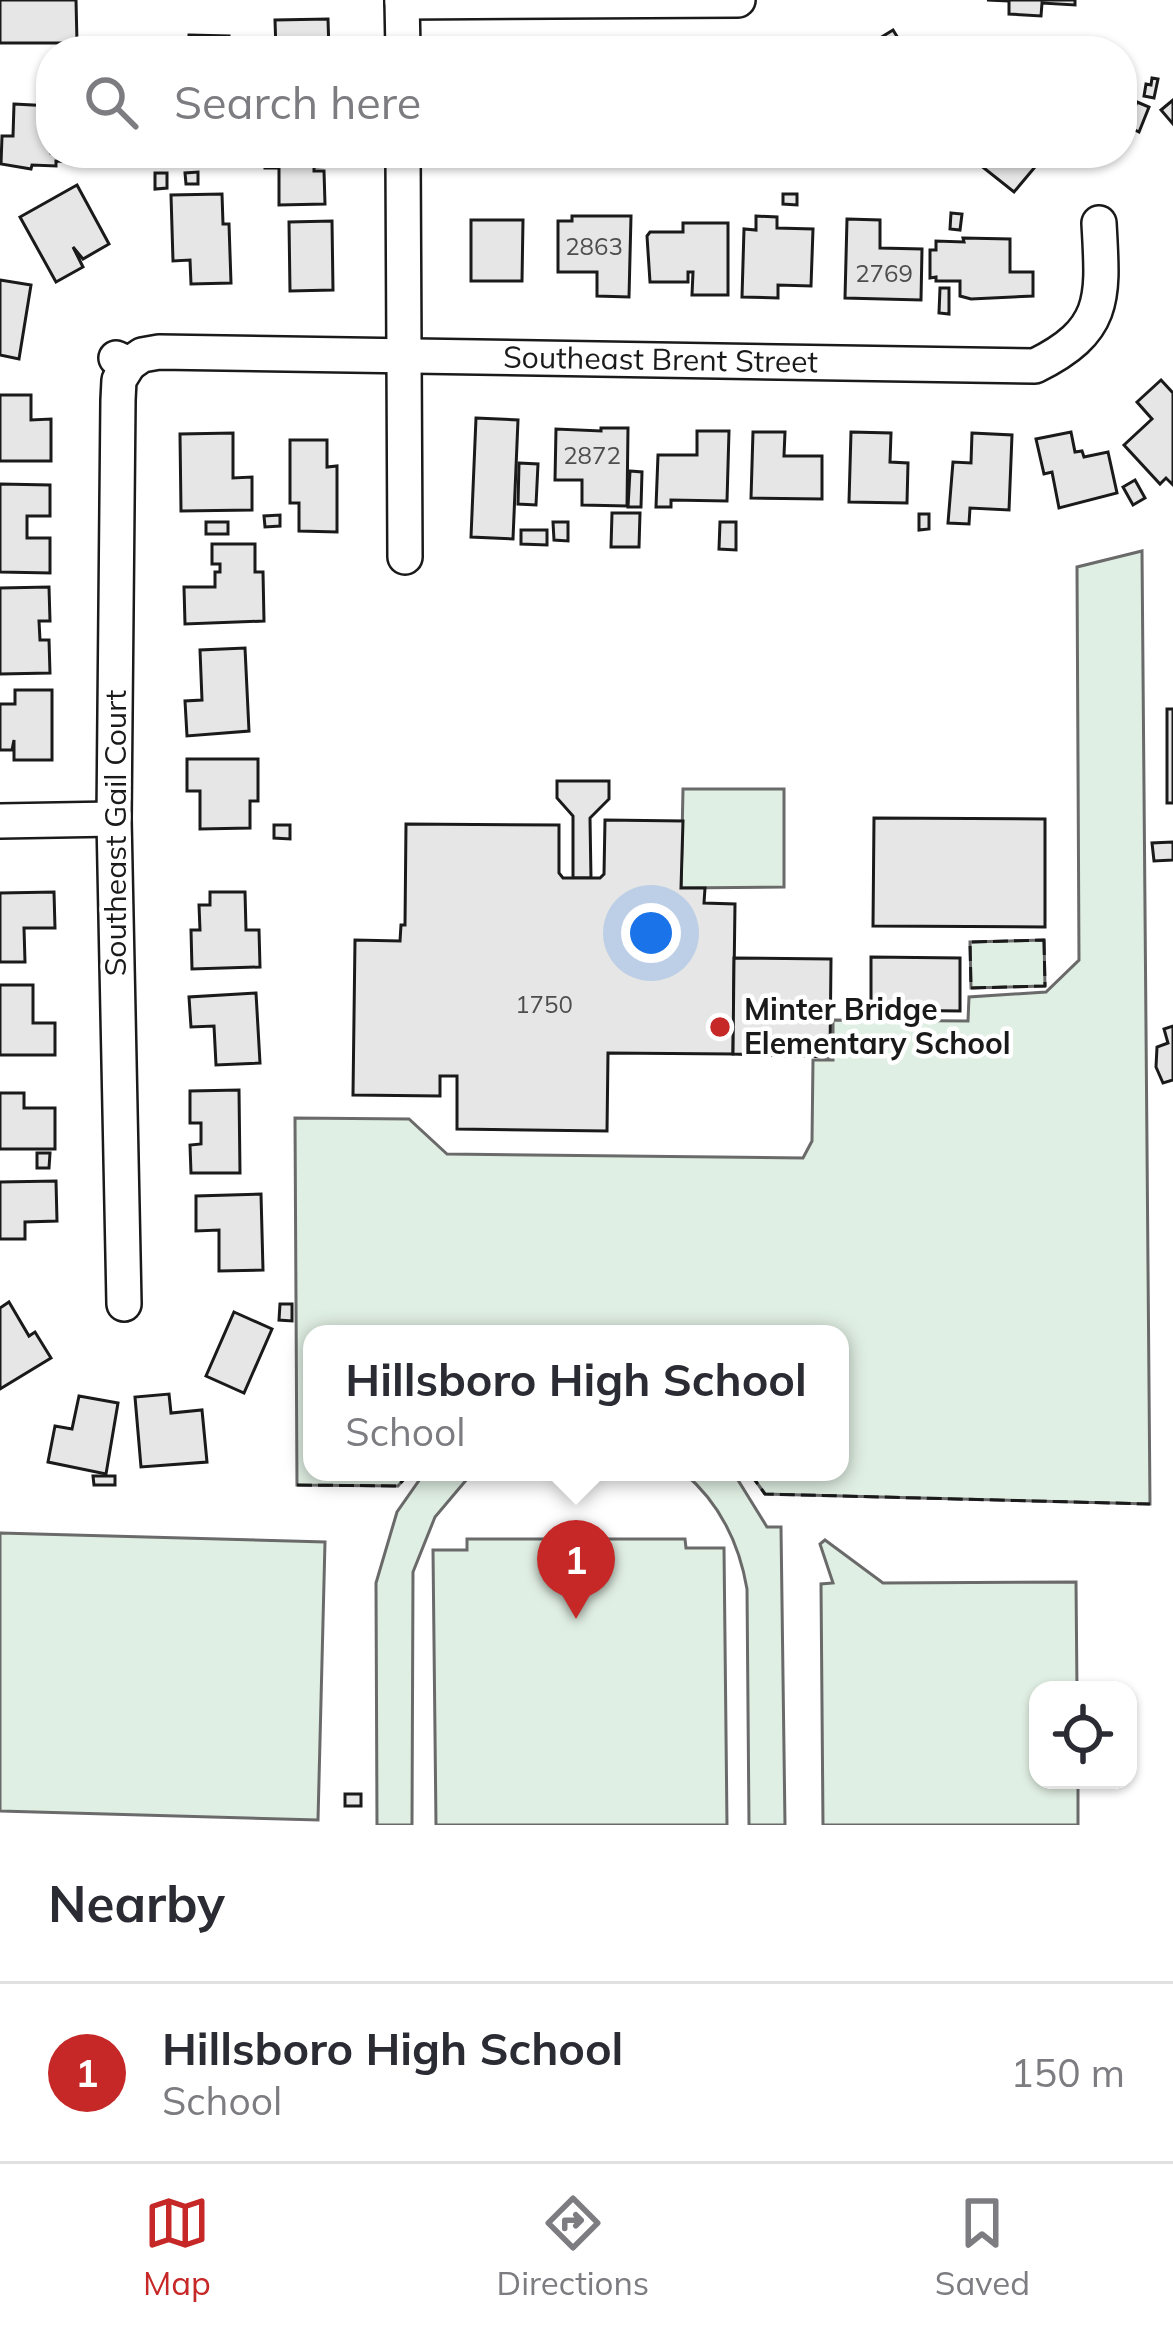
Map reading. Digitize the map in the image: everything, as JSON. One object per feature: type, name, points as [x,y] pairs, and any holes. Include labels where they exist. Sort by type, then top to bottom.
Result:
[{"type":"street","points":[[403,36],[402,1],[738,0]]},
{"type":"street","points":[[403,168],[405,557]]},
{"type":"street","name":"Southeast Brent Street","points":[[123,361],[159,352],[1035,366],[1067,350],[1092,323],[1102,284],[1100,223]]},
{"type":"street","name":"Southeast Gail Court","points":[[123,361],[118,400],[114,819],[124,1304]]},
{"type":"street","points":[[0,820],[114,819]]},
{"type":"green space","points":[[1142,551],[1150,1504],[765,1494],[756,1481],[849,1481],[849,1325],[303,1325],[303,1481],[402,1481],[398,1486],[297,1485],[295,1118],[409,1119],[447,1154],[803,1158],[812,1141],[813,1060],[833,1060],[833,1020],[968,1021],[969,997],[1046,992],[1079,960],[1077,567]]},
{"type":"green space","points":[[683,789],[784,789],[784,887],[681,888]]},
{"type":"green space","points":[[1044,940],[1045,986],[971,988],[970,942]]},
{"type":"green space","points":[[419,1481],[465,1481],[435,1517],[413,1572],[412,1825],[377,1825],[376,1583],[397,1512]]},
{"type":"green space","points":[[692,1481],[739,1481],[767,1527],[781,1527],[785,1825],[749,1825],[747,1589],[726,1524]]},
{"type":"green space","points":[[0,1533],[325,1542],[318,1820],[0,1811]]},
{"type":"green space","points":[[467,1539],[685,1539],[686,1548],[724,1548],[727,1825],[436,1825],[433,1550],[467,1550]]},
{"type":"green space","points":[[825,1540],[883,1583],[1076,1582],[1077,1681],[1029,1681],[1029,1789],[1078,1789],[1078,1825],[823,1825],[821,1584],[833,1583],[820,1544]]},
{"type":"building","points":[[0,0],[76,0],[77,36],[36,36],[36,43],[0,43]]},
{"type":"building","points":[[987,0],[1075,0],[1075,5],[1042,3],[1041,16],[1009,14],[1009,1]]},
{"type":"building","points":[[328,19],[329,36],[276,36],[275,20]]},
{"type":"building","points":[[1152,78],[1158,79],[1154,98],[1144,96]]},
{"type":"building","points":[[1173,100],[1173,124],[1161,110]]},
{"type":"building","points":[[1137,102],[1149,107],[1137,131]]},
{"type":"building","points":[[14,104],[36,105],[36,165],[31,169],[1,164],[2,136],[13,136]]},
{"type":"building","points":[[279,168],[324,171],[325,204],[279,205]]},
{"type":"building","points":[[984,168],[1034,168],[1014,192]]},
{"type":"building","points":[[198,172],[198,184],[186,184],[185,173]]},
{"type":"building","points":[[155,173],[167,173],[167,188],[155,189]]},
{"type":"building","points":[[77,185],[109,244],[83,259],[73,247],[83,267],[56,282],[20,217]]},
{"type":"building","points":[[222,194],[223,224],[229,224],[231,283],[191,284],[190,260],[173,261],[171,195]]},
{"type":"building","points":[[783,194],[797,194],[797,205],[783,204]]},
{"type":"building","points":[[951,213],[962,214],[960,230],[950,229]]},
{"type":"building","points":[[572,216],[631,216],[629,297],[597,296],[597,272],[558,272],[558,221],[572,221]]},
{"type":"building","points":[[756,216],[777,217],[777,228],[813,229],[811,286],[778,285],[778,298],[742,297],[744,229],[756,230]]},
{"type":"building","points":[[847,219],[880,220],[880,248],[922,249],[921,300],[845,298]]},
{"type":"building","points":[[471,220],[523,220],[522,281],[471,281]]},
{"type":"building","points":[[332,221],[333,290],[290,291],[289,222]]},
{"type":"building","points":[[683,223],[728,223],[728,295],[692,295],[693,272],[688,272],[688,282],[650,282],[647,236],[650,232],[683,232]]},
{"type":"building","points":[[963,238],[1010,239],[1010,272],[1033,272],[1033,296],[971,299],[960,296],[960,281],[930,278],[930,250],[936,250],[936,241],[964,242]]},
{"type":"building","points":[[0,280],[31,285],[19,359],[0,355]]},
{"type":"building","points":[[940,288],[949,288],[949,314],[939,313]]},
{"type":"building","points":[[1161,380],[1173,393],[1173,485],[1166,478],[1160,484],[1124,445],[1152,419],[1137,402]]},
{"type":"building","points":[[0,395],[31,395],[31,420],[51,419],[51,461],[0,461]]},
{"type":"building","points":[[476,418],[518,420],[513,539],[471,537]]},
{"type":"building","points":[[628,428],[627,506],[582,505],[582,480],[555,480],[556,429]]},
{"type":"building","points":[[697,431],[729,431],[727,501],[671,500],[671,507],[656,507],[658,455],[697,455]]},
{"type":"building","points":[[753,432],[785,432],[784,456],[822,456],[822,499],[751,498]]},
{"type":"building","points":[[851,432],[891,433],[890,462],[908,463],[907,503],[849,502]]},
{"type":"building","points":[[1071,432],[1075,452],[1082,451],[1084,457],[1108,452],[1117,493],[1059,508],[1052,472],[1044,474],[1036,439]]},
{"type":"building","points":[[233,433],[233,478],[252,477],[252,510],[181,511],[180,434]]},
{"type":"building","points":[[972,433],[1012,435],[1009,510],[970,508],[969,524],[948,523],[953,462],[971,463]]},
{"type":"building","points":[[290,440],[327,440],[327,467],[337,466],[337,532],[299,531],[299,503],[290,503]]},
{"type":"building","points":[[519,463],[538,464],[536,505],[518,504]]},
{"type":"building","points":[[630,471],[642,472],[641,507],[628,507]]},
{"type":"building","points":[[1135,480],[1145,498],[1133,505],[1123,487]]},
{"type":"building","points":[[0,484],[50,485],[50,516],[27,516],[27,538],[50,538],[50,573],[0,572]]},
{"type":"building","points":[[612,513],[640,513],[639,547],[611,547]]},
{"type":"building","points":[[919,514],[929,514],[929,529],[919,530]]},
{"type":"building","points":[[280,515],[280,526],[265,527],[264,516]]},
{"type":"building","points":[[206,522],[228,522],[228,534],[206,534]]},
{"type":"building","points":[[553,522],[568,522],[568,541],[554,540]]},
{"type":"building","points":[[720,522],[736,522],[736,550],[719,549]]},
{"type":"building","points":[[521,530],[547,530],[547,545],[521,544]]},
{"type":"building","points":[[212,544],[255,544],[255,572],[263,572],[264,621],[185,624],[184,587],[215,587],[220,564],[212,564]]},
{"type":"building","points":[[49,587],[50,621],[39,621],[40,640],[49,640],[50,673],[0,674],[0,588]]},
{"type":"building","points":[[245,648],[249,731],[187,736],[185,701],[202,700],[200,650]]},
{"type":"building","points":[[15,690],[52,690],[52,760],[14,760],[14,740],[12,750],[0,750],[0,704],[15,704]]},
{"type":"building","points":[[1167,709],[1173,709],[1173,803],[1167,803]]},
{"type":"building","points":[[187,759],[258,759],[258,801],[250,801],[250,828],[200,829],[200,791],[187,791]]},
{"type":"building","points":[[557,781],[609,781],[609,799],[590,818],[591,878],[573,878],[573,816],[557,798]]},
{"type":"building","points":[[874,818],[1045,819],[1045,927],[873,926]]},
{"type":"building","points":[[605,820],[683,821],[681,888],[705,888],[704,903],[735,904],[733,1054],[608,1053],[607,1131],[457,1129],[457,1076],[440,1076],[440,1096],[353,1095],[355,940],[400,941],[401,925],[405,925],[406,824],[559,825],[559,873],[563,878],[600,878],[604,874]]},
{"type":"building","points":[[274,825],[290,825],[290,839],[274,838]]},
{"type":"building","points":[[1173,842],[1173,860],[1154,861],[1152,843]]},
{"type":"building","points":[[54,892],[55,928],[24,928],[25,962],[0,962],[0,893]]},
{"type":"building","points":[[210,892],[245,892],[246,930],[259,930],[260,967],[192,969],[191,930],[200,930],[199,905],[210,905]]},
{"type":"building","points":[[871,957],[960,958],[960,1011],[871,1010]]},
{"type":"building","points":[[734,958],[831,959],[830,1057],[733,1054]]},
{"type":"building","points":[[0,985],[33,985],[33,1023],[55,1023],[55,1055],[0,1055]]},
{"type":"building","points":[[256,993],[260,1063],[216,1065],[214,1026],[191,1027],[189,997]]},
{"type":"building","points":[[1173,1026],[1173,1080],[1163,1083],[1156,1067],[1157,1047],[1168,1043],[1164,1029]]},
{"type":"building","points":[[239,1090],[240,1173],[191,1173],[190,1145],[201,1144],[201,1123],[190,1123],[190,1091]]},
{"type":"building","points":[[0,1093],[24,1093],[24,1108],[55,1108],[55,1149],[0,1149]]},
{"type":"building","points":[[37,1153],[50,1153],[49,1168],[37,1168]]},
{"type":"building","points":[[56,1181],[57,1221],[25,1222],[25,1239],[0,1239],[0,1182]]},
{"type":"building","points":[[261,1194],[263,1270],[219,1271],[219,1230],[196,1231],[196,1196]]},
{"type":"building","points":[[9,1302],[29,1336],[35,1332],[51,1358],[0,1389],[0,1308]]},
{"type":"building","points":[[280,1304],[292,1304],[292,1321],[279,1320]]},
{"type":"building","points":[[234,1312],[272,1329],[244,1393],[206,1376]]},
{"type":"building","points":[[169,1394],[171,1413],[202,1410],[207,1462],[141,1467],[135,1397]]},
{"type":"building","points":[[79,1396],[118,1403],[106,1474],[48,1462],[55,1426],[72,1429]]},
{"type":"building","points":[[93,1476],[115,1476],[115,1485],[94,1485]]},
{"type":"building","points":[[345,1794],[361,1794],[361,1806],[345,1806]]},
{"type":"fence","points":[[1044,940],[1045,986],[971,988],[970,942],[1044,940]]},
{"type":"fence","points":[[297,1485],[398,1486],[402,1481]]},
{"type":"fence","points":[[756,1481],[765,1494],[1150,1504]]},
{"type":"place","name":"Minter Bridge Elementary School","points":[[720,1027]]},
{"type":"place","name":"Hillsboro High School","points":[[576,1619]]}]
